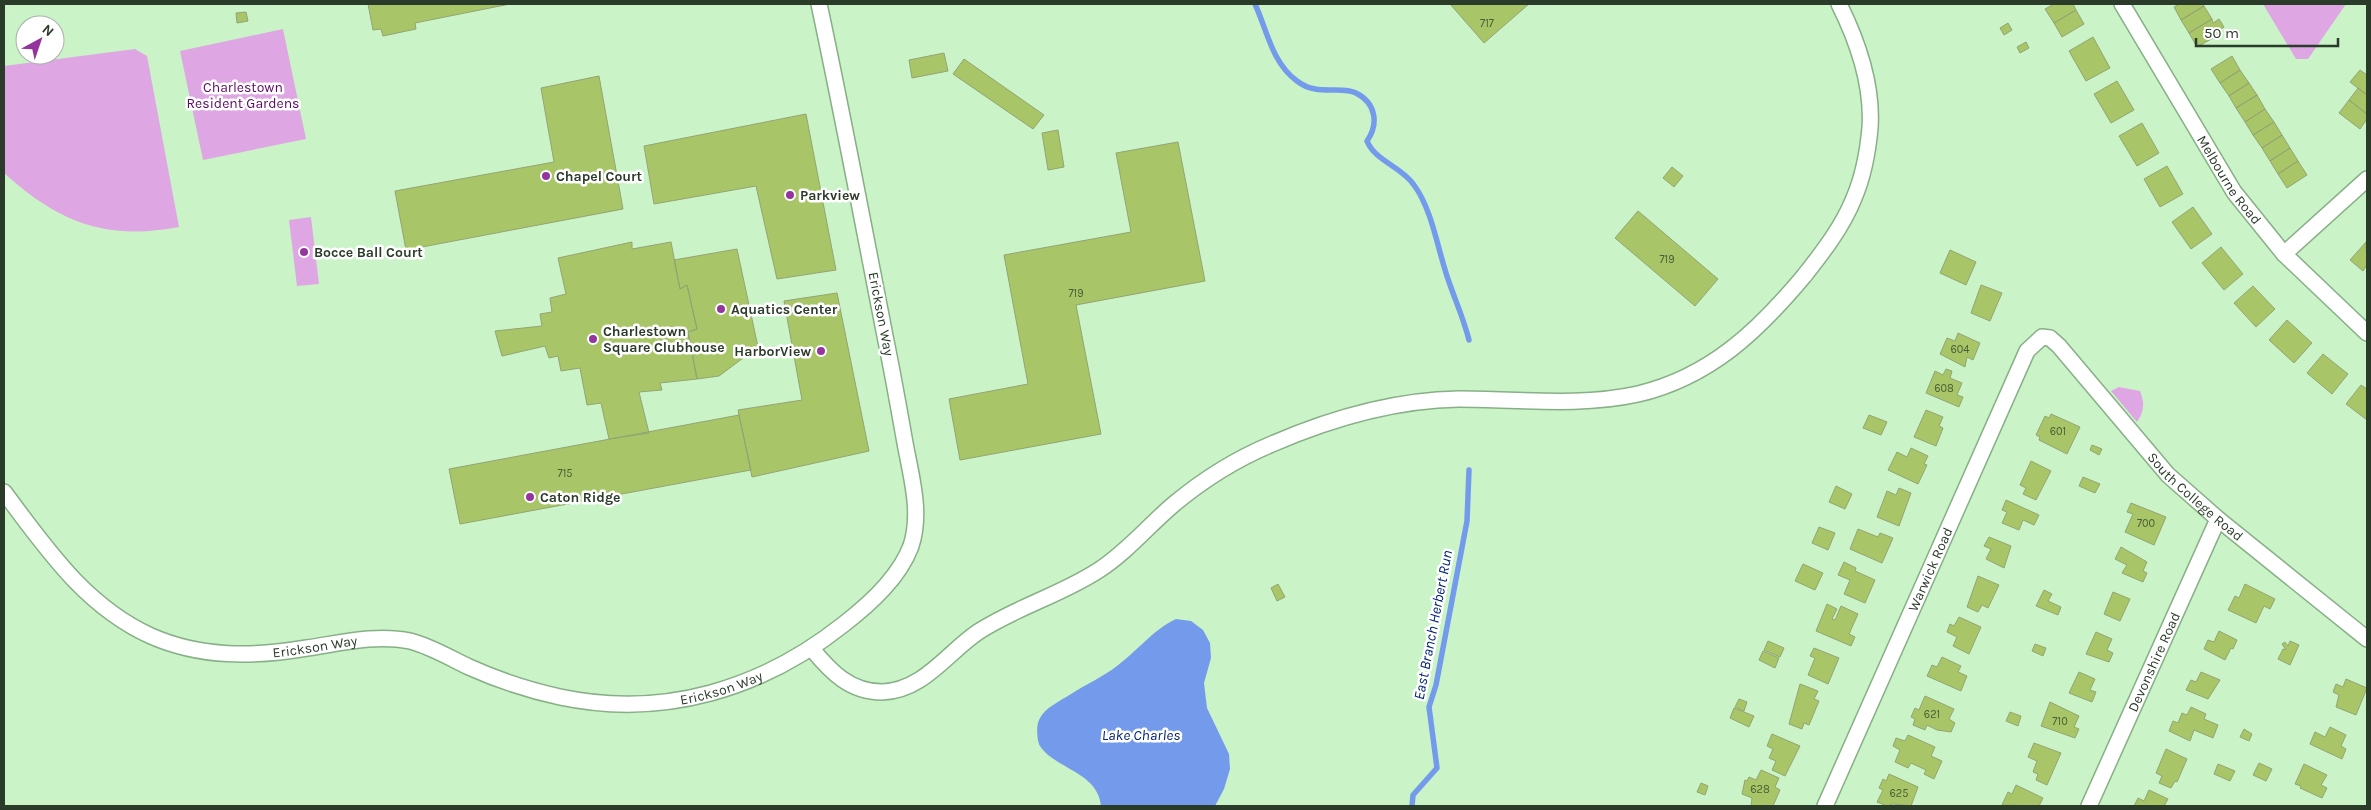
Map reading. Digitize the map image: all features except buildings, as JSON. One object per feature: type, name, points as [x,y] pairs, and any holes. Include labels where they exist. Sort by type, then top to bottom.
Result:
[{"type":"street","name":"Erickson Way","points":[[4,492],[67,575],[93,599],[118,618],[150,636],[192,651],[220,654],[269,654],[349,640],[410,641],[532,691],[566,698],[610,703],[657,703],[734,687],[775,669],[812,649],[865,607],[888,583],[910,547],[916,525],[915,502],[894,382],[820,4]]},
{"type":"street","points":[[812,649],[832,673],[847,684],[864,691],[887,692],[907,686],[928,675],[981,630],[1099,570],[1122,552],[1175,503],[1212,475],[1246,455],[1302,432],[1378,408],[1414,402],[1457,399],[1568,402],[1606,399],[1669,385],[1695,373],[1725,354],[1772,314],[1820,256],[1854,198],[1863,168],[1870,127],[1868,96],[1864,65],[1854,33],[1839,4]]},
{"type":"street","name":"Melbourne Road","points":[[2122,4],[2234,192],[2284,254],[2322,292],[2367,332]]},
{"type":"street","points":[[2284,254],[2367,180]]},
{"type":"street","name":"South College Road","points":[[2042,337],[2050,338],[2059,346],[2168,475],[2367,639]]},
{"type":"street","name":"Warwick Road","points":[[1825,806],[2027,352],[2042,337]]},
{"type":"street","name":"Devonshire Road","points":[[2089,806],[2218,518]]},
{"type":"green space","points":[[2263,4],[2346,4],[2308,59],[2296,59]]},
{"type":"green space","name":"Charlestown Resident Gardens","points":[[283,29],[306,139],[203,160],[180,51]]},
{"type":"green space","points":[[135,49],[147,56],[179,227],[153,231],[128,231],[84,224],[44,204],[4,173],[4,66],[65,65],[65,58]]},
{"type":"green space","name":"Bocce Ball Court","points":[[311,217],[319,284],[297,286],[289,220]]},
{"type":"green space","points":[[2119,387],[2140,391],[2143,407],[2137,422],[2111,391]]},
{"type":"water","name":"Lake Charles","points":[[1176,619],[1191,621],[1203,630],[1210,643],[1211,658],[1204,683],[1207,708],[1229,754],[1230,769],[1224,789],[1215,806],[1101,806],[1098,795],[1084,778],[1055,760],[1040,746],[1037,733],[1039,720],[1053,705],[1112,670],[1160,628]]},
{"type":"waterway","name":"East Branch Herbert Run","points":[[1255,4],[1276,56],[1289,74],[1297,81],[1305,86],[1321,90],[1350,91],[1363,97],[1368,102],[1374,114],[1374,121],[1367,141],[1376,154],[1403,173],[1421,195],[1431,219],[1445,270],[1469,340]]},
{"type":"waterway","name":"East Branch Herbert Run","points":[[1412,806],[1413,795],[1437,768],[1429,707],[1436,685],[1467,521],[1469,470]]},
{"type":"place","name":"Chapel Court","points":[[546,176]]},
{"type":"place","name":"Parkview","points":[[790,195]]},
{"type":"place","name":"Bocce Ball Court","points":[[304,252]]},
{"type":"place","name":"Aquatics Center","points":[[721,309]]},
{"type":"place","name":"Charlestown Square Clubhouse","points":[[593,339]]},
{"type":"place","name":"HarborView","points":[[821,351]]},
{"type":"place","name":"Caton Ridge","points":[[530,497]]}]
